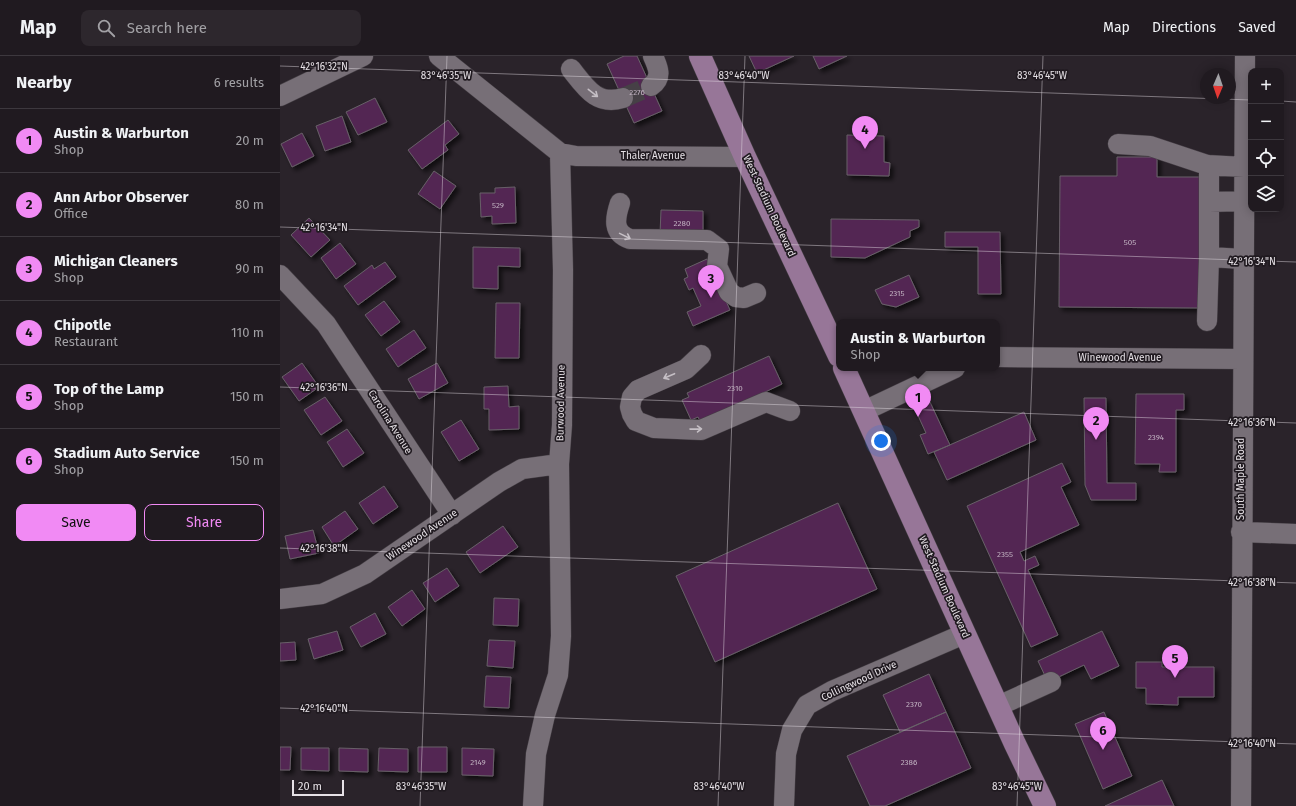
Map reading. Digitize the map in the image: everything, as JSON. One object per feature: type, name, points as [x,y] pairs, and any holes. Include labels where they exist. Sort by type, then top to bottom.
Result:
[{"type":"main road","name":"West Stadium Boulevard","points":[[700,56],[836,350]]},
{"type":"main road","name":"West Stadium Boulevard","points":[[845,371],[964,634],[1045,806]]},
{"type":"street","points":[[280,96],[363,56]]},
{"type":"street","points":[[438,56],[560,153]]},
{"type":"street","points":[[651,86],[656,82],[659,76],[653,56]]},
{"type":"street","name":"South Maple Road","points":[[1241,806],[1241,532],[1245,56]]},
{"type":"street","points":[[571,70],[584,86],[596,97],[609,101],[623,98]]},
{"type":"street","points":[[1118,144],[1150,146],[1209,165],[1244,167]]},
{"type":"street","name":"Thaler Avenue","points":[[560,153],[576,156],[745,156]]},
{"type":"street","name":"Burwood Avenue","points":[[533,806],[536,754],[545,715],[558,675],[561,636],[560,464],[562,425],[563,270],[560,153]]},
{"type":"street","points":[[1207,321],[1209,165]]},
{"type":"street","points":[[1209,202],[1244,201]]},
{"type":"street","points":[[620,203],[615,217],[615,224],[618,232],[623,237],[630,239],[707,240],[719,249],[717,266],[729,292],[736,297],[744,298],[756,293]]},
{"type":"street","points":[[1209,256],[1244,259]]},
{"type":"street","name":"Carolina Avenue","points":[[280,275],[326,324],[452,515]]},
{"type":"street","points":[[701,355],[686,369],[638,390],[632,397],[630,407],[636,421],[654,428],[701,430],[766,402],[790,411]]},
{"type":"street","name":"Winewood Avenue","points":[[1000,357],[1242,358]]},
{"type":"street","points":[[864,411],[949,371]]},
{"type":"street","name":"Winewood Avenue","points":[[280,599],[322,594],[366,574],[499,482],[522,469],[560,464]]},
{"type":"street","points":[[1241,532],[1296,534]]},
{"type":"street","name":"Collingwood Drive","points":[[784,806],[786,754],[792,730],[808,706],[832,691],[964,634]]},
{"type":"street","points":[[998,706],[1051,682]]},
{"type":"building","points":[[624,56],[637,56],[662,111],[634,123],[607,64]]},
{"type":"building","points":[[749,56],[794,56],[757,73]]},
{"type":"building","points":[[813,56],[847,56],[819,69]]},
{"type":"building","points":[[375,98],[387,122],[358,135],[346,112]]},
{"type":"building","points":[[342,116],[351,142],[325,151],[316,126]]},
{"type":"building","points":[[448,120],[459,134],[445,145],[448,150],[422,169],[408,150]]},
{"type":"building","points":[[302,133],[314,156],[292,167],[281,144]]},
{"type":"building","points":[[847,135],[884,136],[884,162],[890,163],[889,176],[847,175]]},
{"type":"building","points":[[1117,157],[1157,157],[1157,177],[1201,177],[1200,308],[1059,307],[1060,176],[1117,176]]},
{"type":"building","points":[[434,171],[456,186],[440,209],[418,194]]},
{"type":"building","points":[[515,187],[516,223],[492,224],[492,216],[481,217],[480,193],[495,193],[495,188]]},
{"type":"building","points":[[661,210],[703,211],[703,235],[660,234]]},
{"type":"building","points":[[309,218],[330,240],[311,257],[291,235]]},
{"type":"building","points":[[831,219],[919,220],[919,227],[910,231],[910,237],[865,258],[831,257]]},
{"type":"building","points":[[945,232],[1000,232],[1001,294],[978,294],[978,247],[945,247]]},
{"type":"building","points":[[340,243],[356,264],[336,279],[321,258]]},
{"type":"building","points":[[473,247],[520,248],[520,267],[498,266],[498,289],[473,288]]},
{"type":"building","points":[[707,259],[730,310],[693,326],[687,312],[701,306],[693,288],[689,290],[684,279],[688,277],[685,269]]},
{"type":"building","points":[[385,262],[396,277],[358,305],[344,286],[372,265],[374,269]]},
{"type":"building","points":[[909,275],[919,297],[896,307],[882,304],[875,290]]},
{"type":"building","points":[[384,301],[400,322],[381,336],[365,315]]},
{"type":"building","points":[[496,303],[520,303],[519,358],[495,358]]},
{"type":"building","points":[[414,330],[426,348],[398,367],[386,349]]},
{"type":"building","points":[[769,356],[782,384],[763,393],[765,396],[700,421],[698,417],[691,420],[682,400],[689,397],[687,393]]},
{"type":"building","points":[[302,363],[319,387],[299,401],[282,377]]},
{"type":"building","points":[[437,363],[448,383],[419,399],[408,379]]},
{"type":"building","points":[[508,386],[509,407],[519,406],[519,429],[489,430],[489,409],[484,409],[484,387]]},
{"type":"building","points":[[1136,394],[1184,394],[1184,410],[1176,410],[1176,472],[1159,472],[1160,464],[1135,464]]},
{"type":"building","points":[[325,397],[342,421],[321,435],[304,410]]},
{"type":"building","points":[[1084,398],[1106,398],[1107,483],[1136,483],[1136,500],[1091,500],[1085,485]]},
{"type":"building","points":[[930,402],[950,445],[928,454],[920,435],[926,433],[915,409]]},
{"type":"building","points":[[1024,412],[1036,440],[947,480],[934,452]]},
{"type":"building","points":[[461,420],[479,449],[459,461],[441,432]]},
{"type":"building","points":[[347,429],[364,453],[343,467],[327,442]]},
{"type":"building","points":[[1062,463],[1071,482],[1061,487],[1079,525],[1020,552],[1024,561],[1035,556],[1039,565],[1028,570],[1058,635],[1031,647],[967,506]]},
{"type":"building","points":[[384,486],[398,507],[373,524],[359,503]]},
{"type":"building","points":[[838,503],[877,589],[715,662],[676,576]]},
{"type":"building","points":[[345,511],[358,529],[334,546],[322,527]]},
{"type":"building","points":[[503,526],[518,547],[480,573],[466,552]]},
{"type":"building","points":[[313,530],[319,553],[290,559],[285,536]]},
{"type":"building","points":[[447,568],[459,586],[435,602],[423,583]]},
{"type":"building","points":[[412,590],[425,609],[402,626],[388,607]]},
{"type":"building","points":[[494,598],[519,599],[518,626],[493,625]]},
{"type":"building","points":[[375,613],[386,634],[361,647],[350,627]]},
{"type":"building","points":[[337,631],[343,650],[314,659],[308,639]]},
{"type":"building","points":[[1102,631],[1119,666],[1091,679],[1084,665],[1048,682],[1038,661]]},
{"type":"building","points":[[489,640],[515,641],[513,668],[487,666]]},
{"type":"building","points":[[295,642],[296,660],[280,661],[280,643]]},
{"type":"building","points":[[1136,662],[1162,662],[1162,667],[1214,667],[1214,697],[1178,697],[1178,705],[1146,704],[1146,688],[1136,688]]},
{"type":"building","points":[[929,674],[946,712],[900,732],[883,695]]},
{"type":"building","points":[[486,676],[511,677],[509,708],[484,707]]},
{"type":"building","points":[[946,712],[971,768],[885,806],[870,806],[847,756]]},
{"type":"building","points":[[1104,712],[1132,776],[1103,789],[1075,724]]},
{"type":"building","points":[[280,747],[291,747],[290,770],[280,770]]},
{"type":"building","points":[[418,747],[447,747],[447,772],[418,772]]},
{"type":"building","points":[[301,748],[329,748],[329,771],[301,770]]},
{"type":"building","points":[[339,748],[368,749],[368,772],[339,771]]},
{"type":"building","points":[[379,748],[408,749],[408,772],[378,771]]},
{"type":"building","points":[[462,748],[494,749],[493,776],[462,775]]},
{"type":"building","points":[[1162,780],[1174,806],[1105,806]]},
{"type":"tunnel","points":[[623,98],[651,86]]},
{"type":"place","name":"Chipotle","points":[[865,149]]},
{"type":"place","name":"Michigan Cleaners","points":[[711,298]]},
{"type":"place","name":"Austin & Warburton","points":[[918,417]]},
{"type":"place","name":"Ann Arbor Observer","points":[[1096,440]]},
{"type":"place","name":"Top of the Lamp","points":[[1175,678]]},
{"type":"place","name":"Stadium Auto Service","points":[[1103,750]]}]
